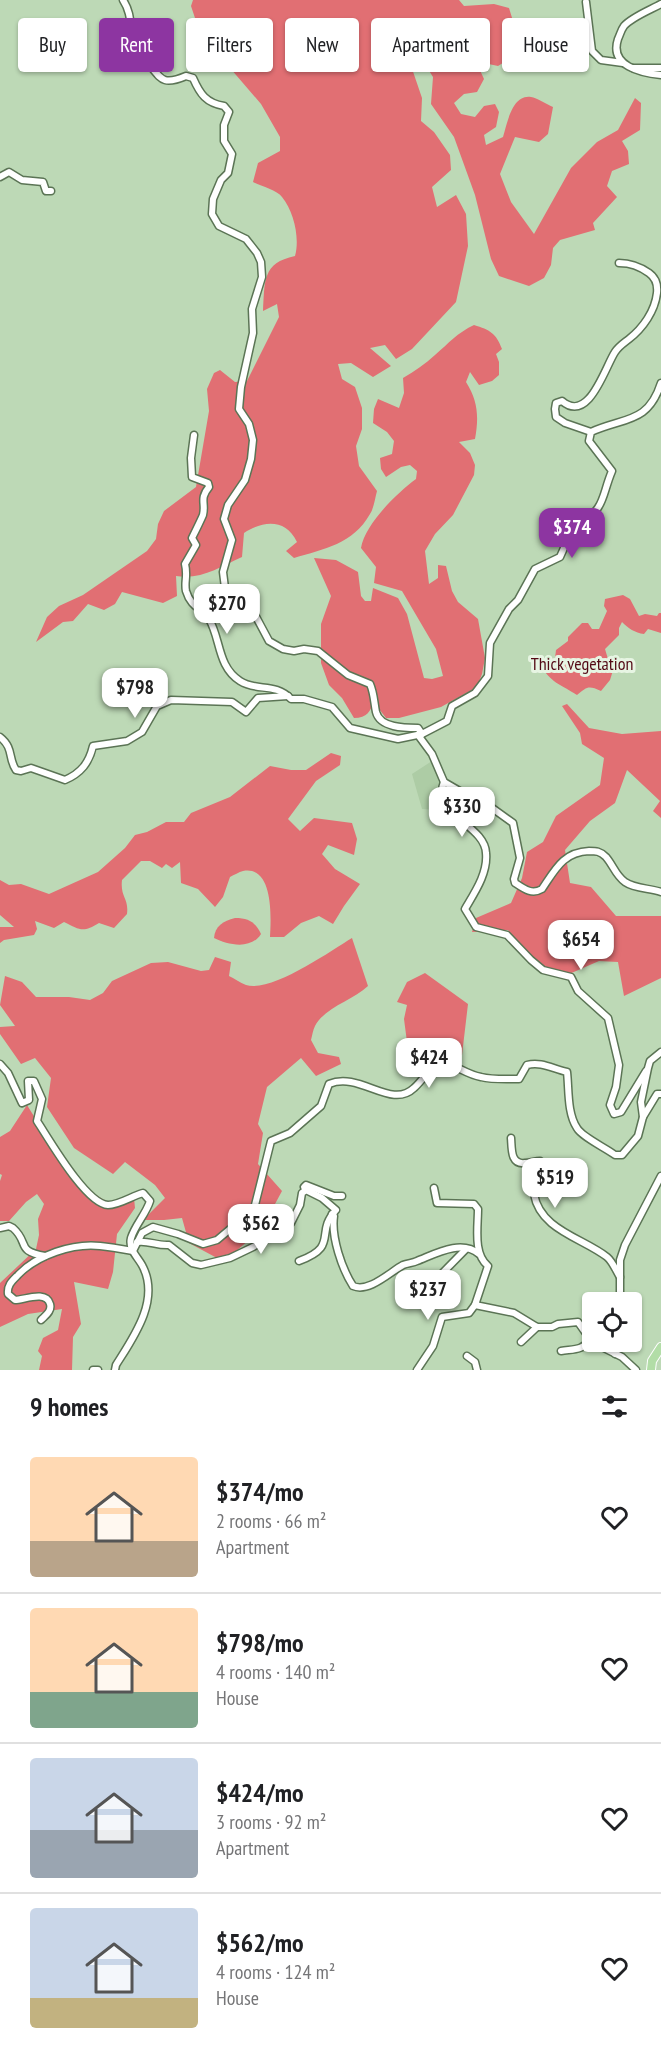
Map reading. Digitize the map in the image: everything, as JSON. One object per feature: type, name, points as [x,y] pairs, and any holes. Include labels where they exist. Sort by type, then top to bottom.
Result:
[{"type":"main road","points":[[651,1370],[652,1361],[660,1350]]},
{"type":"street","points":[[123,0],[131,19],[134,45],[139,55],[163,81],[174,82],[186,76],[193,78],[204,97],[213,104],[224,106],[229,112],[224,125],[224,141],[232,154],[228,173],[221,180],[213,199],[212,214],[219,226],[246,239],[261,262],[262,278],[252,309],[253,333],[241,387],[239,409],[249,424],[253,440],[251,459],[245,480],[228,505],[224,519],[232,540],[223,572],[225,588],[231,597],[254,613],[269,641],[283,649],[318,651],[348,675],[370,684],[375,695],[376,715],[383,722],[405,728],[418,728],[444,782],[463,793],[482,800],[513,823],[520,858],[515,883],[532,892],[542,890],[560,862],[570,855],[583,851],[598,851],[604,855],[618,876],[626,882],[661,892]]},
{"type":"street","points":[[586,2],[592,51],[601,60],[623,63]]},
{"type":"street","points":[[661,4],[628,23],[623,28],[616,45],[618,56],[629,68],[661,75]]},
{"type":"street","points":[[629,68],[661,68]]},
{"type":"street","points":[[0,177],[9,172],[22,180],[43,182],[46,191],[51,190]]},
{"type":"street","points":[[619,263],[637,265],[654,277],[658,284],[654,309],[642,326],[615,352],[593,394],[586,401],[577,405],[566,404],[562,401],[556,403],[556,417],[565,423],[591,432],[601,427],[631,420],[654,402],[661,383]]},
{"type":"street","points":[[194,435],[191,458],[192,477],[208,483],[209,487],[204,493],[202,503],[204,512],[192,538],[196,545],[185,564],[188,575],[185,585],[195,608],[208,617],[223,662],[240,681],[264,688],[279,689],[291,699],[304,699],[332,707],[350,728],[398,739],[422,734],[447,721],[452,706],[475,693],[488,676],[490,643],[509,609],[518,600],[535,569],[560,557],[564,548],[563,526],[571,522],[578,524],[596,512],[612,471],[589,441],[591,432]]},
{"type":"street","points":[[0,737],[10,748],[16,770],[31,768],[65,780],[77,775],[86,766],[93,746],[127,741],[142,732],[157,706],[171,700],[232,702],[246,712],[258,698],[288,696]]},
{"type":"street","points":[[444,782],[441,798],[475,834],[487,855],[480,882],[465,909],[476,927],[507,935],[543,970],[571,977],[578,992],[608,1018],[619,1065],[616,1087],[610,1105],[614,1114],[621,1112],[653,1057],[661,1053]]},
{"type":"street","points":[[133,1251],[142,1233],[153,1227],[203,1244],[217,1240],[255,1209],[271,1141],[290,1133],[321,1106],[329,1084],[340,1079],[390,1095],[402,1095],[414,1089],[436,1063],[446,1062],[462,1071],[481,1077],[519,1079],[528,1065],[537,1062],[553,1070],[567,1072],[572,1118],[577,1130],[615,1155],[622,1155],[638,1136],[643,1117],[657,1094],[661,1094]]},
{"type":"street","points":[[0,1064],[8,1073],[22,1102],[29,1100],[28,1081],[34,1081],[42,1099],[37,1121],[66,1167],[96,1202],[108,1205],[143,1193],[150,1201],[148,1210],[131,1239],[133,1251],[144,1268],[149,1291],[136,1335],[115,1370]]},
{"type":"street","points":[[643,1117],[641,1102],[648,1068]]},
{"type":"street","points":[[511,1138],[513,1158],[517,1162],[523,1164],[540,1161],[534,1193],[546,1217],[571,1237],[609,1258],[620,1277]]},
{"type":"street","points":[[620,1292],[620,1260],[625,1245],[661,1176]]},
{"type":"street","points":[[137,1242],[148,1241],[169,1245],[192,1263],[201,1265],[219,1262],[253,1246],[291,1223],[300,1205],[302,1193],[306,1190],[304,1187],[306,1185],[334,1196],[342,1196]]},
{"type":"street","points":[[417,1370],[433,1346],[442,1317],[469,1313],[475,1305],[488,1266],[479,1254],[477,1206],[437,1203],[434,1188]]},
{"type":"street","points":[[299,1261],[315,1253],[325,1242],[327,1222],[336,1210],[326,1201],[306,1190]]},
{"type":"street","points":[[332,1214],[342,1265],[353,1286],[357,1288],[371,1284],[406,1264],[416,1262],[441,1250],[466,1249],[474,1250],[479,1254]]},
{"type":"street","points":[[0,1228],[9,1226],[13,1228],[28,1252],[45,1256]]},
{"type":"street","points":[[41,1320],[50,1310],[50,1303],[46,1298],[40,1296],[15,1300],[9,1296],[7,1291],[8,1285],[22,1270],[45,1256],[72,1248],[98,1245],[133,1251]]},
{"type":"street","points":[[417,1299],[466,1249]]},
{"type":"street","points":[[475,1305],[514,1312],[537,1327],[552,1327],[558,1324],[578,1322],[582,1329]]},
{"type":"street","points":[[521,1342],[537,1327]]},
{"type":"street","points":[[561,1351],[577,1350],[582,1347]]},
{"type":"street","points":[[611,1352],[622,1357],[636,1370]]},
{"type":"street","points":[[467,1356],[475,1362],[477,1370]]},
{"type":"street","points":[[93,1370],[98,1370]]},
{"type":"shaded area","points":[[432,761],[439,783],[435,795],[439,801],[439,810],[422,809],[412,774]]},
{"type":"green space","points":[[193,0],[459,0],[464,6],[494,4],[509,8],[512,18],[502,18],[502,64],[498,66],[490,64],[490,18],[371,18],[371,72],[413,72],[422,98],[421,121],[434,132],[450,155],[451,170],[432,187],[437,207],[456,195],[466,214],[468,246],[456,302],[412,349],[396,359],[385,345],[370,348],[391,366],[373,377],[351,363],[338,364],[342,379],[355,387],[362,408],[362,429],[356,446],[359,466],[377,491],[370,514],[355,532],[337,544],[294,558],[286,551],[297,542],[287,529],[274,524],[259,526],[244,533],[242,557],[202,574],[176,576],[177,596],[163,603],[122,592],[115,604],[104,610],[88,604],[73,621],[63,622],[36,642],[47,617],[59,606],[83,595],[147,551],[156,539],[158,524],[164,511],[196,487],[209,411],[207,389],[214,373],[220,370],[235,382],[247,381],[279,317],[277,304],[263,311],[267,275],[276,263],[295,256],[296,233],[293,218],[286,203],[276,192],[253,182],[258,163],[280,151],[280,137],[261,104],[234,72],[273,72],[273,18],[195,18],[191,6]]},
{"type":"green space","points":[[430,72],[481,72],[484,79],[477,92],[464,94],[454,103],[461,114],[475,117],[484,106],[495,104],[499,112],[496,127],[484,135],[486,145],[503,137],[511,111],[519,100],[531,97],[553,107],[548,134],[539,142],[515,137],[500,174],[511,202],[534,234],[571,168],[597,142],[618,130],[635,98],[641,103],[640,130],[622,141],[628,151],[629,164],[612,171],[607,186],[617,197],[593,223],[595,230],[560,240],[553,248],[551,265],[544,278],[529,286],[499,276],[491,259],[475,195],[454,137],[431,104],[433,77]]},
{"type":"green space","points":[[474,325],[492,333],[500,344],[502,349],[496,354],[499,362],[499,375],[492,381],[479,385],[470,372],[466,382],[476,409],[475,439],[459,442],[470,453],[475,465],[474,475],[453,515],[435,534],[425,551],[429,584],[438,578],[438,565],[446,566],[452,591],[458,602],[478,619],[485,658],[482,674],[477,687],[441,707],[399,718],[386,718],[379,709],[378,699],[374,700],[370,711],[365,715],[354,718],[342,698],[329,685],[321,663],[321,624],[331,596],[314,558],[336,560],[358,572],[361,596],[365,601],[371,601],[373,588],[398,598],[407,614],[424,678],[432,679],[443,676],[436,649],[402,591],[374,583],[376,567],[361,548],[375,519],[400,492],[416,479],[417,471],[410,465],[401,467],[386,477],[381,469],[380,458],[392,454],[394,441],[387,432],[373,423],[374,409],[378,399],[399,408],[404,393],[403,378]]},
{"type":"green space","name":"Thick vegetation","points":[[623,595],[630,599],[639,616],[645,614],[657,616],[661,613],[661,633],[648,629],[644,634],[632,630],[622,622],[619,635],[605,649],[607,664],[615,664],[610,680],[601,691],[588,688],[577,695],[554,681],[542,668],[544,660],[555,658],[556,650],[568,641],[568,637],[582,623],[588,623],[592,629],[599,629],[607,611],[604,606],[605,599]]},
{"type":"green space","points":[[567,704],[589,728],[622,734],[661,731],[661,818],[653,811],[660,801],[627,770],[615,803],[590,821],[565,850],[570,883],[591,887],[616,916],[661,916],[661,978],[624,996],[618,962],[599,961],[560,978],[545,974],[522,956],[508,930],[472,932],[476,918],[511,903],[522,878],[527,852],[543,842],[556,816],[600,785],[604,758],[582,744],[580,733],[562,706]]},
{"type":"green space","points":[[331,753],[341,756],[340,765],[316,781],[288,819],[300,831],[314,818],[352,823],[357,839],[354,855],[328,845],[322,854],[335,869],[360,884],[333,924],[319,916],[301,923],[284,937],[270,937],[271,918],[268,895],[260,876],[253,871],[243,871],[230,877],[223,897],[215,907],[198,889],[181,883],[180,862],[172,868],[166,864],[162,868],[150,861],[141,861],[122,880],[127,914],[114,928],[99,923],[82,929],[64,922],[54,928],[35,921],[37,929],[34,935],[4,940],[0,943],[0,927],[14,927],[0,915],[0,880],[9,885],[21,884],[49,894],[98,872],[125,848],[135,835],[147,832],[166,822],[184,822],[191,813],[230,797],[270,766],[306,770]]},
{"type":"green space","points":[[235,918],[251,922],[261,934],[251,942],[239,945],[214,938],[220,925]]},
{"type":"green space","points":[[352,938],[368,986],[325,1014],[315,1026],[311,1040],[318,1053],[339,1057],[341,1064],[316,1076],[301,1058],[267,1087],[258,1124],[263,1133],[258,1164],[282,1191],[275,1204],[279,1214],[235,1252],[217,1258],[189,1243],[182,1218],[143,1220],[165,1198],[155,1185],[125,1162],[113,1174],[74,1148],[47,1107],[51,1078],[35,1058],[21,1064],[0,1034],[0,1027],[15,1026],[0,1005],[5,976],[22,982],[36,997],[69,997],[90,1000],[103,993],[112,981],[151,963],[168,962],[201,971],[209,970],[215,957],[231,962],[229,976],[246,985],[257,986],[300,970]]},
{"type":"green space","points":[[425,973],[468,1004],[462,1055],[438,1059],[407,1042],[404,1019],[407,1005],[397,1002],[407,982]]},
{"type":"green space","points":[[27,1105],[61,1160],[88,1190],[109,1203],[134,1198],[135,1208],[117,1234],[113,1272],[108,1289],[74,1282],[81,1324],[73,1337],[72,1370],[39,1370],[42,1356],[38,1351],[43,1338],[58,1330],[62,1309],[28,1314],[0,1327],[0,1283],[36,1249],[39,1235],[38,1219],[44,1204],[37,1194],[26,1202],[9,1221],[0,1221],[2,1175],[0,1174],[0,1137],[10,1131]]}]
